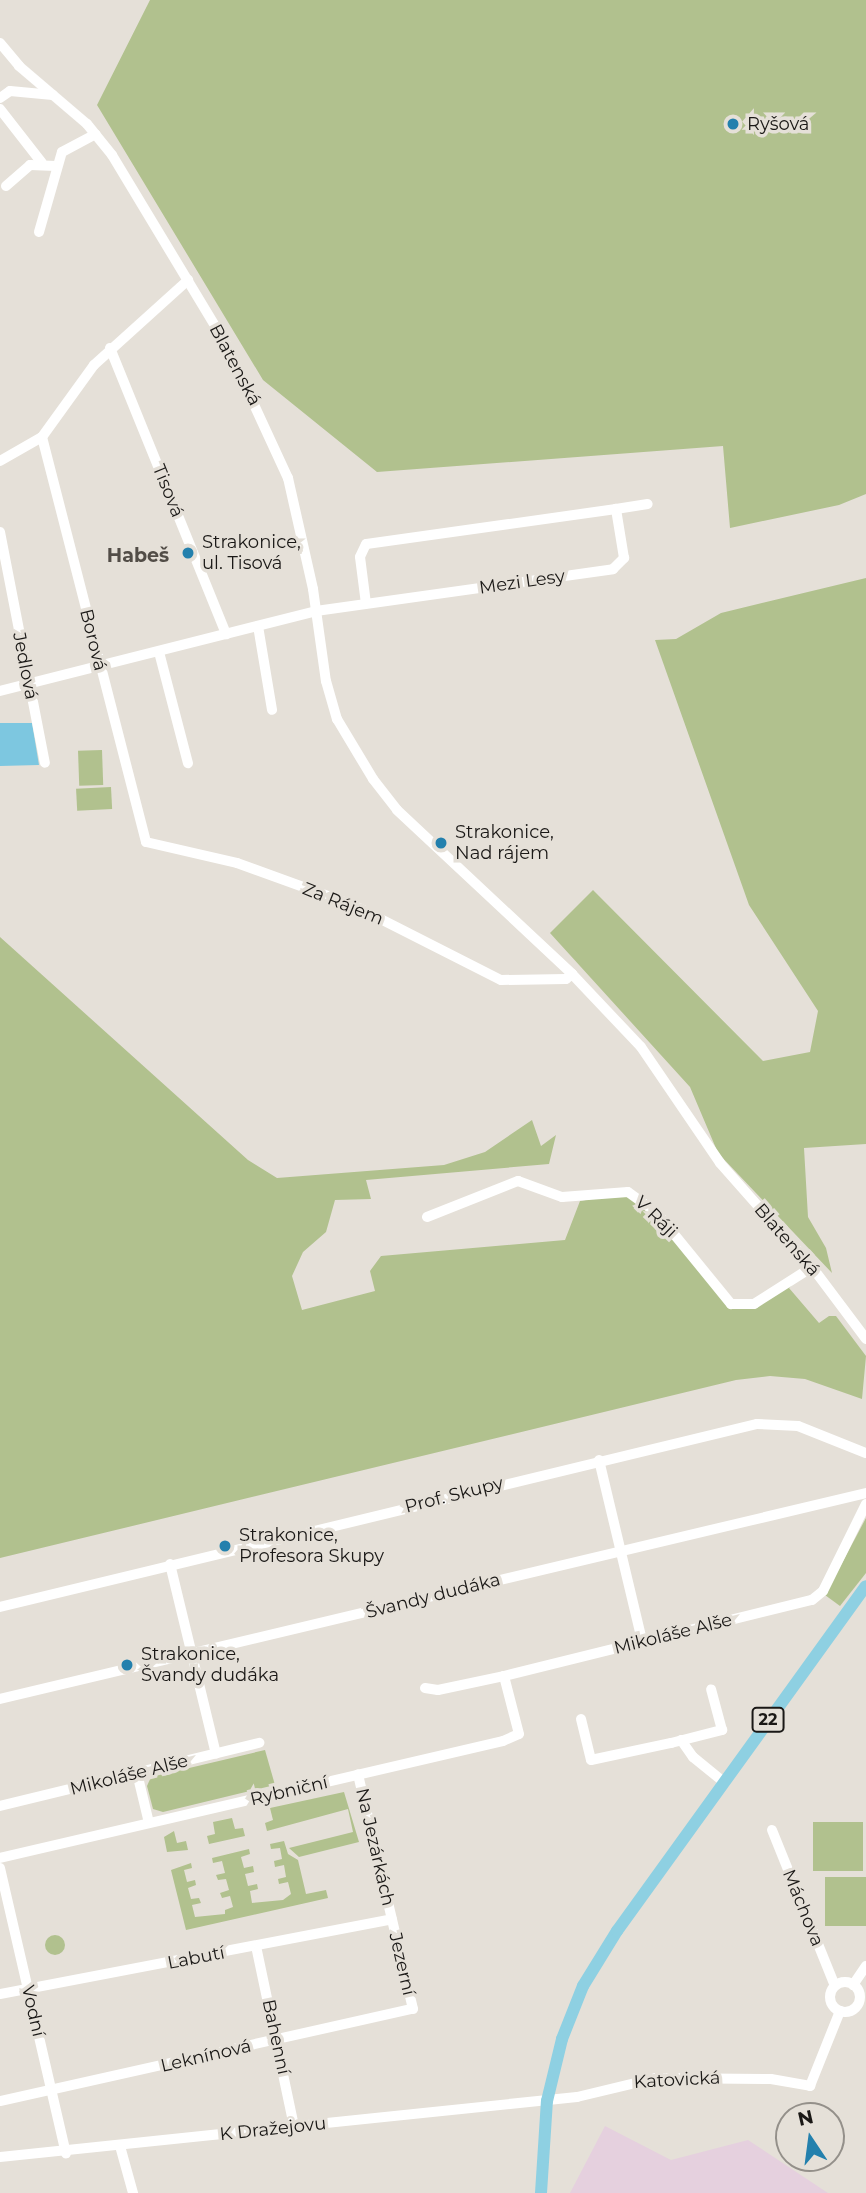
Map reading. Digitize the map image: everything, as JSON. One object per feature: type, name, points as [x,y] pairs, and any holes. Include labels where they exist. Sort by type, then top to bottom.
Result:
[{"type":"main road","name":"22","points":[[541,2193],[547,2101],[562,2039],[583,1986],[866,1586]]},
{"type":"street","name":"Blatenská","points":[[0,43],[96,134],[188,280],[271,435],[288,478],[316,611],[326,681],[337,719],[352,746],[397,810],[572,974],[641,1046],[706,1144],[812,1267],[866,1339]]},
{"type":"street","points":[[0,98],[10,91],[53,95]]},
{"type":"street","points":[[0,108],[42,163]]},
{"type":"street","points":[[39,232],[56,166],[67,147],[96,134]]},
{"type":"street","points":[[6,186],[30,165],[42,163],[56,166]]},
{"type":"street","points":[[0,461],[42,437],[110,348],[188,280]]},
{"type":"street","name":"Tisová","points":[[110,348],[226,634]]},
{"type":"street","name":"Borová","points":[[42,437],[146,842]]},
{"type":"street","points":[[366,604],[360,557],[366,544],[648,503]]},
{"type":"street","name":"Mezi Lesy","points":[[0,691],[316,611],[613,569],[624,558],[617,509]]},
{"type":"street","name":"Jedlová","points":[[0,532],[45,762]]},
{"type":"street","points":[[258,626],[272,710]]},
{"type":"street","points":[[159,652],[188,763]]},
{"type":"street","name":"Za Rájem","points":[[146,842],[237,863],[353,905],[501,980],[566,979],[572,974]]},
{"type":"street","name":"V Ráji","points":[[427,1217],[518,1181],[562,1197],[628,1192],[656,1212],[731,1304],[754,1304],[812,1267]]},
{"type":"street","name":"Prof. Skupy","points":[[0,1607],[746,1426],[779,1423],[821,1433],[866,1453]]},
{"type":"street","points":[[599,1460],[642,1641]]},
{"type":"street","name":"Švandy dudáka","points":[[0,1699],[866,1493]]},
{"type":"street","name":"Mikoláše Alše","points":[[425,1688],[438,1690],[504,1676],[812,1600],[822,1591],[866,1504]]},
{"type":"street","points":[[170,1564],[216,1754]]},
{"type":"street","name":"Rybniční","points":[[0,1858],[519,1734],[504,1676]]},
{"type":"street","points":[[581,1720],[591,1760],[681,1740],[722,1730],[711,1689]]},
{"type":"street","points":[[681,1740],[693,1757],[725,1783]]},
{"type":"street","name":"Mikoláše Alše","points":[[0,1806],[259,1743]]},
{"type":"street","points":[[136,1773],[149,1823]]},
{"type":"street","name":"Na Jezárkách","points":[[358,1774],[392,1919]]},
{"type":"street","name":"Máchova","points":[[772,1830],[835,1986]]},
{"type":"street","name":"Vodní","points":[[0,1868],[65,2153]]},
{"type":"street","name":"Labutí","points":[[0,1994],[28,1992],[392,1919]]},
{"type":"street","name":"Jezerní","points":[[392,1919],[413,2009]]},
{"type":"street","name":"Bahenní","points":[[256,1947],[295,2127]]},
{"type":"street","points":[[853,1984],[860,1995],[862,2009],[840,2011],[830,1998],[835,1986],[853,1984],[866,1966]]},
{"type":"street","name":"Leknínová","points":[[0,2101],[413,2009]]},
{"type":"street","name":"Katovická","points":[[547,2101],[587,2096],[656,2078],[771,2079],[810,2086],[840,2011]]},
{"type":"street","name":"K Dražejovu","points":[[0,2157],[65,2153],[547,2101]]},
{"type":"street","points":[[120,2146],[133,2193]]},
{"type":"shaded area","points":[[605,2126],[671,2160],[748,2140],[775,2158],[775,2172],[796,2172],[828,2193],[570,2193]]},
{"type":"green space","points":[[150,0],[866,0],[866,494],[839,505],[730,528],[723,446],[377,472],[263,380],[97,105]]},
{"type":"green space","points":[[866,578],[866,1144],[804,1148],[808,1217],[826,1248],[832,1273],[718,1153],[690,1087],[550,933],[593,890],[763,1061],[810,1052],[818,1011],[749,905],[655,640],[676,639],[721,613]]},
{"type":"green space","points":[[102,750],[103,785],[79,786],[78,751]]},
{"type":"green space","points":[[111,787],[112,809],[77,811],[76,789]]},
{"type":"green space","points":[[0,937],[248,1160],[277,1178],[444,1165],[485,1152],[532,1120],[541,1146],[556,1135],[549,1164],[366,1180],[371,1199],[335,1200],[326,1232],[303,1252],[292,1276],[302,1310],[375,1291],[370,1271],[381,1256],[565,1240],[580,1201],[633,1192],[732,1306],[748,1309],[795,1282],[789,1288],[819,1323],[829,1316],[836,1316],[866,1356],[862,1399],[805,1379],[770,1376],[736,1380],[0,1558]]},
{"type":"green space","points":[[866,1518],[866,1573],[840,1606],[825,1595]]},
{"type":"green space","points":[[265,1750],[275,1785],[163,1812],[153,1809],[147,1786],[151,1777]]},
{"type":"green space","points":[[344,1792],[359,1842],[299,1857],[289,1848],[353,1832],[348,1809],[267,1831],[265,1823],[273,1820],[270,1808]]},
{"type":"green space","points":[[232,1818],[235,1829],[243,1828],[245,1836],[209,1844],[207,1836],[215,1834],[213,1822]]},
{"type":"green space","points":[[813,1822],[863,1822],[863,1871],[813,1871]]},
{"type":"green space","points":[[174,1831],[177,1843],[186,1841],[188,1850],[167,1852],[164,1837]]},
{"type":"green space","points":[[284,1841],[288,1854],[298,1860],[306,1894],[326,1890],[328,1898],[186,1930],[171,1870],[191,1863],[192,1868],[184,1870],[187,1882],[195,1880],[196,1885],[188,1888],[191,1899],[199,1898],[201,1903],[192,1905],[195,1917],[225,1914],[225,1910],[233,1907],[230,1896],[222,1898],[220,1893],[229,1890],[226,1879],[218,1880],[216,1875],[225,1873],[222,1861],[213,1863],[212,1858],[249,1849],[250,1854],[241,1857],[244,1868],[253,1866],[254,1872],[245,1874],[248,1886],[257,1884],[258,1889],[250,1891],[252,1903],[283,1900],[291,1894],[288,1882],[279,1884],[278,1879],[286,1877],[284,1865],[275,1867],[274,1861],[282,1859],[280,1848],[271,1849],[270,1844]]},
{"type":"green space","points":[[825,1877],[866,1877],[866,1926],[825,1926]]},
{"type":"green space","points":[[55,1935],[62,1938],[65,1945],[62,1952],[55,1955],[48,1952],[45,1945],[48,1938]]},
{"type":"water","points":[[0,723],[32,723],[39,765],[0,766]]},
{"type":"place","name":"Ryšová","points":[[733,124]]},
{"type":"place","name":"Strakonice, ul. Tisová","points":[[188,553]]},
{"type":"place","name":"Strakonice, Nad rájem","points":[[441,843]]},
{"type":"place","name":"Strakonice, Profesora Skupy","points":[[225,1546]]},
{"type":"place","name":"Strakonice, Švandy dudáka","points":[[127,1665]]},
{"type":"district","name":"Habeš","points":[[138,556]]}]
